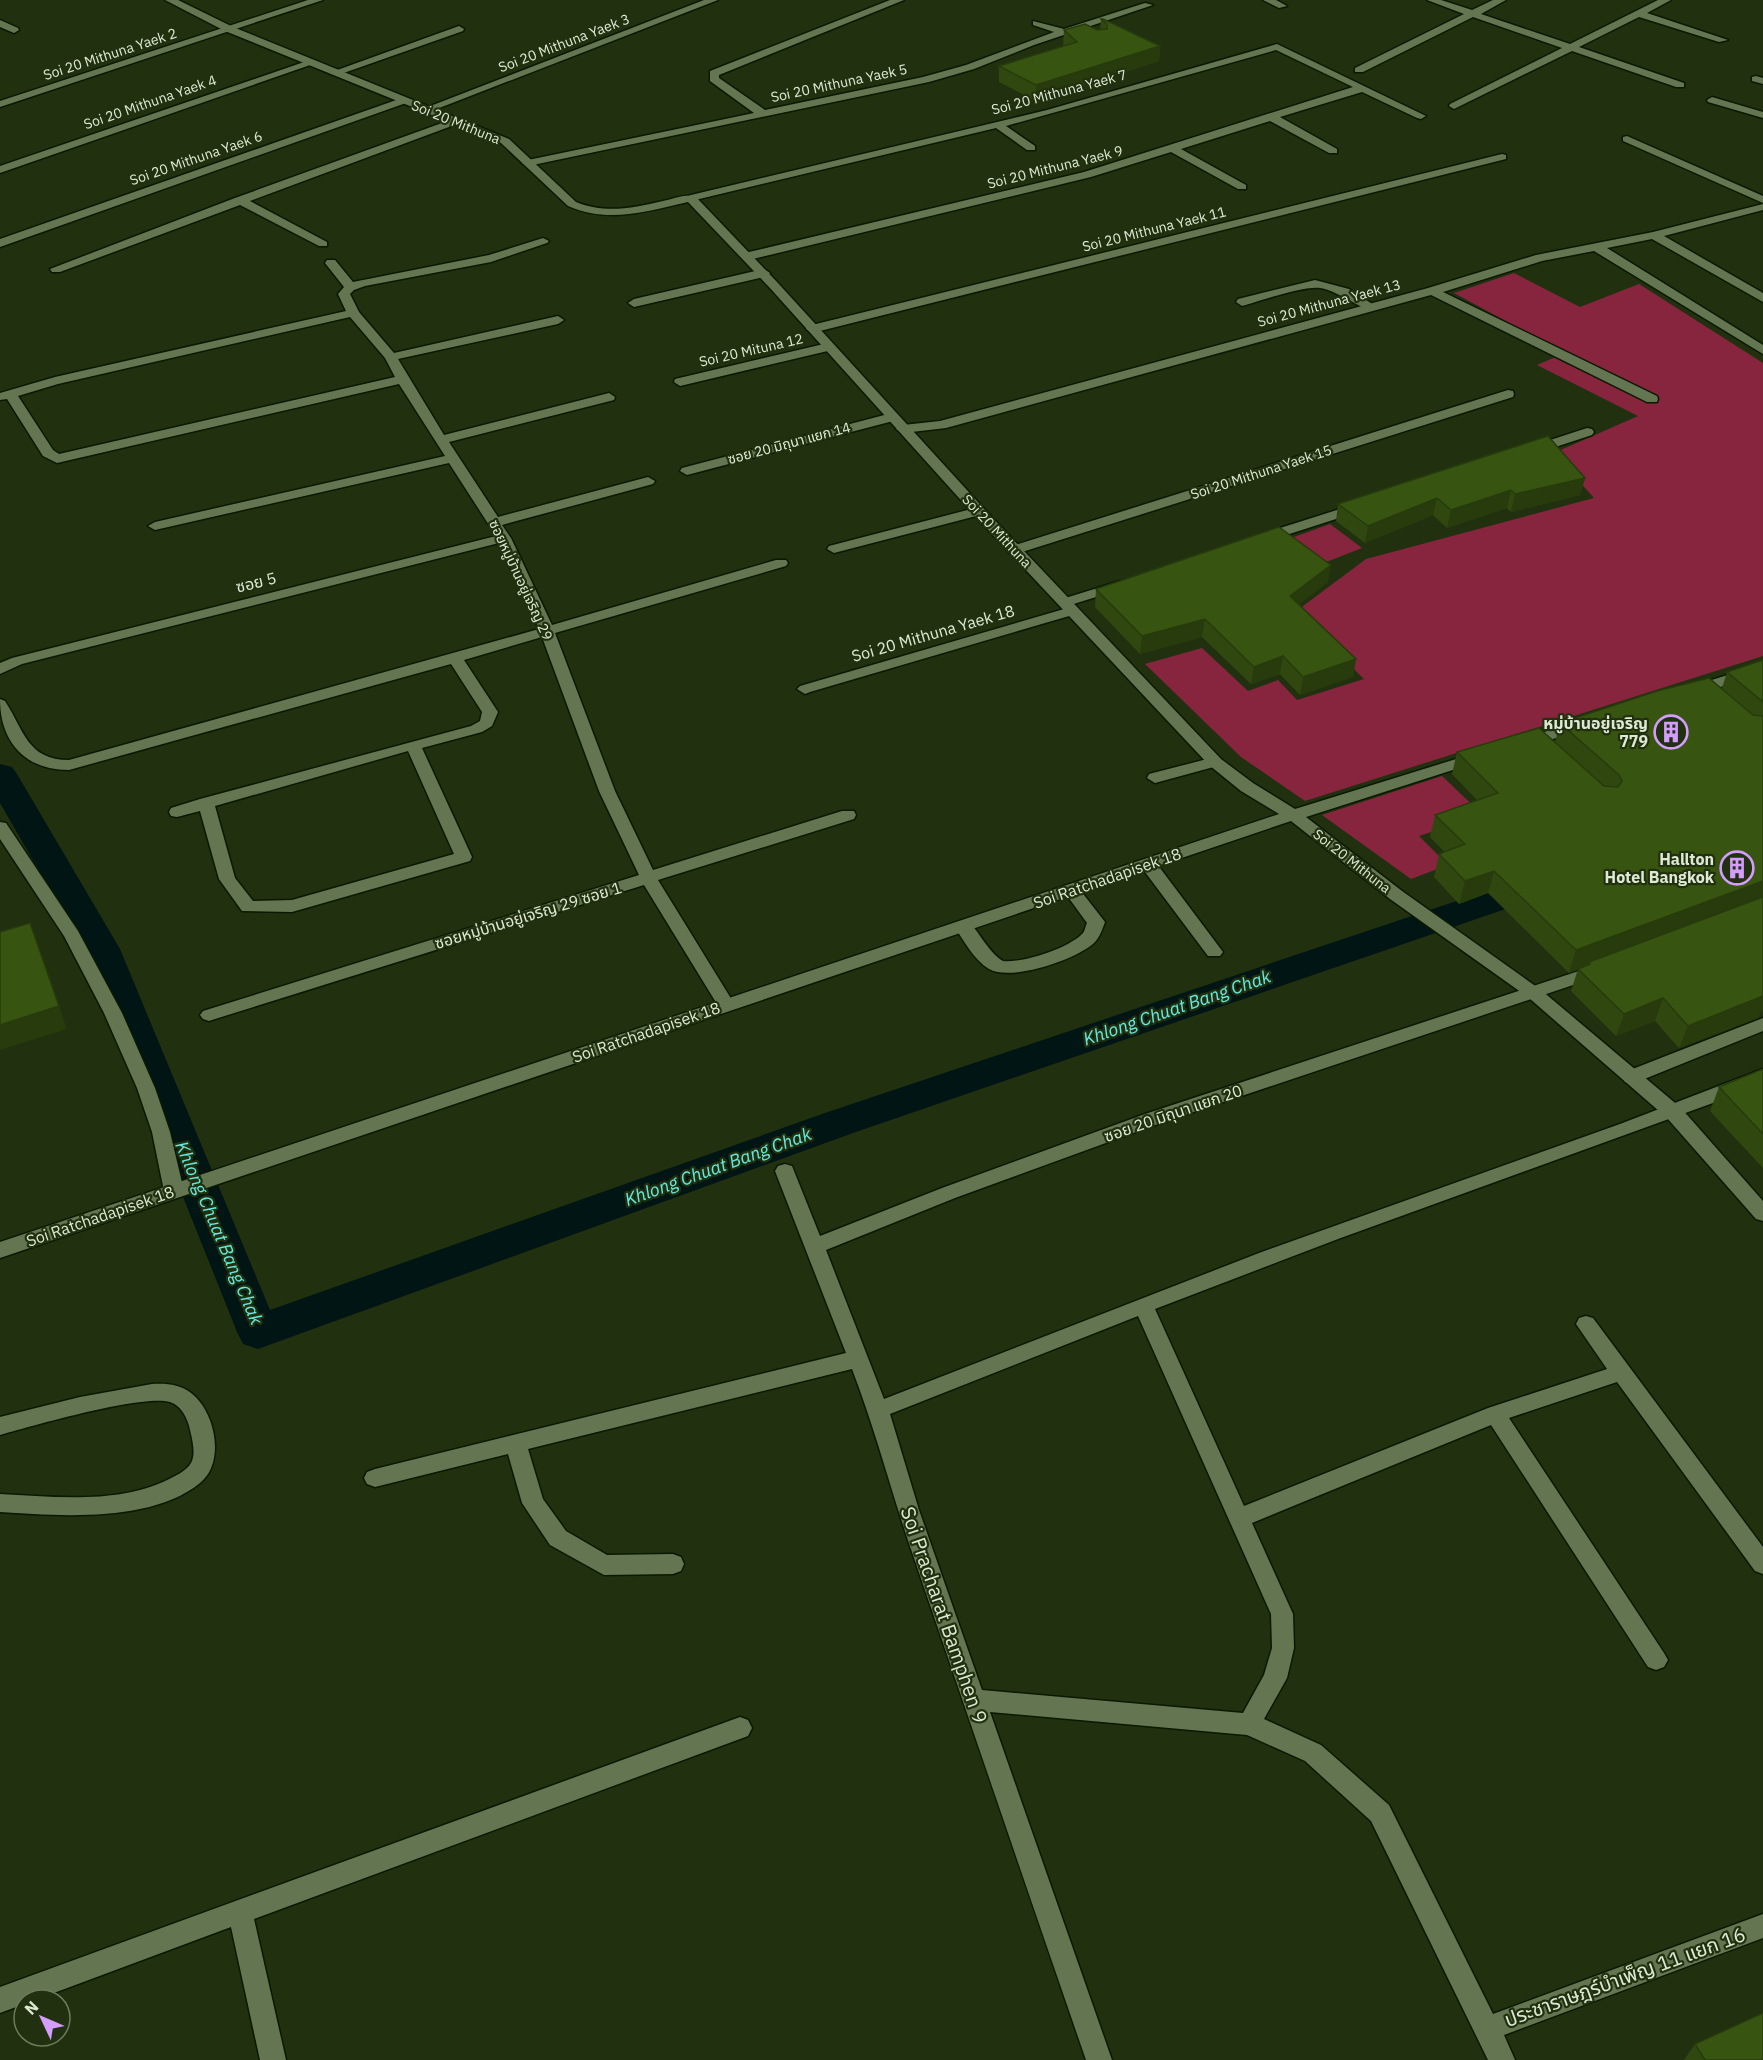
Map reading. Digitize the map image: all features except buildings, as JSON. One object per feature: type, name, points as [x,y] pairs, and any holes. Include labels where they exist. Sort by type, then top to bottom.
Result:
[{"type":"street","name":"Soi 20 Mithuna","points":[[170,0],[229,29],[453,122],[505,141],[572,204],[596,214],[619,212],[691,198],[749,256],[812,330],[979,512],[1215,762],[1247,787],[1293,815],[1396,895],[1535,994],[1674,1113],[1763,1214]]},
{"type":"street","name":"Soi 20 Mithuna Yaek 2","points":[[0,104],[318,0]]},
{"type":"street","name":"Soi 20 Mithuna Yaek 3","points":[[425,110],[713,0]]},
{"type":"street","points":[[763,114],[714,79],[714,73],[899,0]]},
{"type":"street","points":[[1268,0],[1282,6]]},
{"type":"street","points":[[1432,0],[1680,85]]},
{"type":"street","points":[[1359,70],[1501,0]]},
{"type":"street","points":[[1454,106],[1666,0]]},
{"type":"street","name":"Soi 20 Mithuna Yaek 5","points":[[528,163],[925,80],[970,67],[1039,40],[1148,5]]},
{"type":"street","points":[[1638,14],[1723,40]]},
{"type":"street","points":[[0,22],[14,30]]},
{"type":"street","points":[[1037,23],[1063,32]]},
{"type":"street","points":[[334,73],[459,29]]},
{"type":"street","points":[[1075,29],[1093,38]]},
{"type":"street","points":[[1039,40],[1058,50]]},
{"type":"street","name":"Soi 20 Mithuna Yaek 7","points":[[691,198],[1050,112],[1276,47],[1421,116]]},
{"type":"street","name":"Soi 20 Mithuna Yaek 4","points":[[0,170],[311,63]]},
{"type":"street","name":"Soi 20 Mithuna Yaek 9","points":[[749,256],[1087,175],[1362,87]]},
{"type":"street","points":[[1712,100],[1763,115]]},
{"type":"street","name":"Soi 20 Mithuna Yaek 6","points":[[0,243],[402,101]]},
{"type":"street","points":[[1271,117],[1333,151]]},
{"type":"street","points":[[56,269],[453,122]]},
{"type":"street","points":[[998,125],[1031,148]]},
{"type":"street","points":[[1627,139],[1763,200]]},
{"type":"street","points":[[1173,149],[1242,187]]},
{"type":"street","name":"Soi 20 Mithuna Yaek 11","points":[[812,330],[1502,157]]},
{"type":"street","points":[[239,200],[323,244]]},
{"type":"street","name":"Soi 20 Mithuna Yaek 13","points":[[903,429],[941,425],[1432,291],[1540,258],[1654,236],[1695,223],[1763,207]]},
{"type":"street","points":[[1742,213],[1763,223]]},
{"type":"street","points":[[1654,236],[1763,298]]},
{"type":"street","points":[[402,379],[57,459],[48,453],[6,396],[81,375],[353,314],[344,294],[350,287],[491,258],[543,241]]},
{"type":"street","points":[[1595,246],[1763,350]]},
{"type":"street","points":[[332,263],[350,287]]},
{"type":"street","points":[[633,303],[764,273]]},
{"type":"street","points":[[1242,302],[1315,284],[1327,285],[1347,292],[1371,308]]},
{"type":"street","points":[[1432,291],[1652,399]]},
{"type":"street","name":"ซอยหมู่บ้านอยู่เจริญ 29","points":[[353,314],[391,357],[402,379],[504,538],[547,631],[607,791],[648,877],[726,1005]]},
{"type":"street","points":[[391,357],[558,320]]},
{"type":"street","name":"Soi 20 Mituna 12","points":[[680,382],[828,347]]},
{"type":"street","name":"Soi 20 Mithuna Yaek 15","points":[[1014,550],[1508,394]]},
{"type":"street","points":[[443,440],[609,397]]},
{"type":"street","name":"ซอย 20 มิถุนา แยก 14","points":[[687,471],[892,417]]},
{"type":"street","points":[[1519,455],[1587,432]]},
{"type":"street","points":[[155,526],[453,458]]},
{"type":"street","points":[[495,522],[648,481]]},
{"type":"street","points":[[1246,544],[1371,503]]},
{"type":"street","points":[[834,549],[979,512]]},
{"type":"street","name":"ซอย 5","points":[[0,669],[17,661],[504,538]]},
{"type":"street","points":[[0,704],[15,732],[34,759],[54,767],[69,765],[455,658],[781,563]]},
{"type":"street","name":"Soi 20 Mithuna Yaek 18","points":[[806,689],[1068,607],[1132,581]]},
{"type":"street","points":[[177,812],[476,729],[487,723],[490,712],[455,658]]},
{"type":"street","points":[[1678,695],[1763,669]]},
{"type":"street","points":[[1700,688],[1718,703]]},
{"type":"street","points":[[1513,747],[1590,723]]},
{"type":"street","points":[[1535,740],[1552,756]]},
{"type":"street","points":[[206,803],[227,879],[248,907],[292,906],[464,857],[413,745]]},
{"type":"street","name":"Soi Ratchadapisek 18","points":[[0,1250],[1293,815],[1491,753]]},
{"type":"street","points":[[1155,778],[1215,762]]},
{"type":"street","name":"ซอยหมู่บ้านอยู่เจริญ 29 ซอย 1","points":[[209,1015],[848,814]]},
{"type":"street","points":[[0,827],[72,935],[113,1013],[153,1110],[180,1189]]},
{"type":"street","points":[[1148,864],[1214,952]]},
{"type":"street","points":[[963,926],[986,957],[1000,967],[1017,967],[1076,947],[1091,936],[1096,922],[1071,890]]},
{"type":"street","name":"ซอย 20 มิถุนา แยก 20","points":[[815,1246],[941,1194],[1355,1051],[1535,994],[1610,966]]},
{"type":"street","points":[[1631,1077],[1763,1024]]},
{"type":"street","points":[[878,1410],[1143,1305],[1397,1210],[1674,1113],[1763,1076]]},
{"type":"street","name":"Soi Pracharat Bamphen 9","points":[[785,1171],[878,1410],[908,1510],[1099,2060]]},
{"type":"street","points":[[1143,1305],[1282,1614],[1283,1648],[1275,1678],[1249,1724]]},
{"type":"street","points":[[1586,1324],[1763,1564]]},
{"type":"street","points":[[375,1478],[857,1359]]},
{"type":"street","points":[[1240,1518],[1495,1414],[1620,1373]]},
{"type":"street","points":[[0,1426],[83,1403],[157,1392],[177,1394],[190,1405],[199,1419],[205,1451],[200,1470],[183,1483],[153,1497],[101,1505],[57,1506],[0,1503]]},
{"type":"street","points":[[1495,1414],[1656,1660]]},
{"type":"street","points":[[516,1443],[532,1503],[558,1538],[604,1565],[673,1564]]},
{"type":"street","points":[[973,1700],[1249,1724],[1313,1753],[1380,1813],[1502,2060]]},
{"type":"street","points":[[0,2000],[740,1728]]},
{"type":"street","points":[[240,1911],[273,2060]]},
{"type":"street","name":"ประชาราษฎร์บำเพ็ญ 11 แยก 16","points":[[1486,2029],[1763,1926]]},
{"type":"shaded area","points":[[1514,273],[1580,307],[1639,284],[1763,363],[1763,656],[1305,801],[1241,757],[1145,664],[1202,648],[1248,691],[1278,680],[1297,700],[1364,679],[1295,612],[1366,559],[1594,498],[1554,453],[1638,416],[1537,365],[1565,353],[1454,293]]},
{"type":"shaded area","points":[[1330,524],[1362,548],[1316,566],[1283,541]]},
{"type":"shaded area","points":[[1442,776],[1483,815],[1419,836],[1448,865],[1411,879],[1322,815]]},
{"type":"waterway","name":"Khlong Chuat Bang Chak","points":[[0,774],[102,949],[258,1332],[839,1123],[1543,884]]},
{"type":"place","name":"หมู่บ้านอยู่เจริญ 779","points":[[1671,732]]},
{"type":"place","name":"Hallton Hotel Bangkok","points":[[1737,868]]}]
